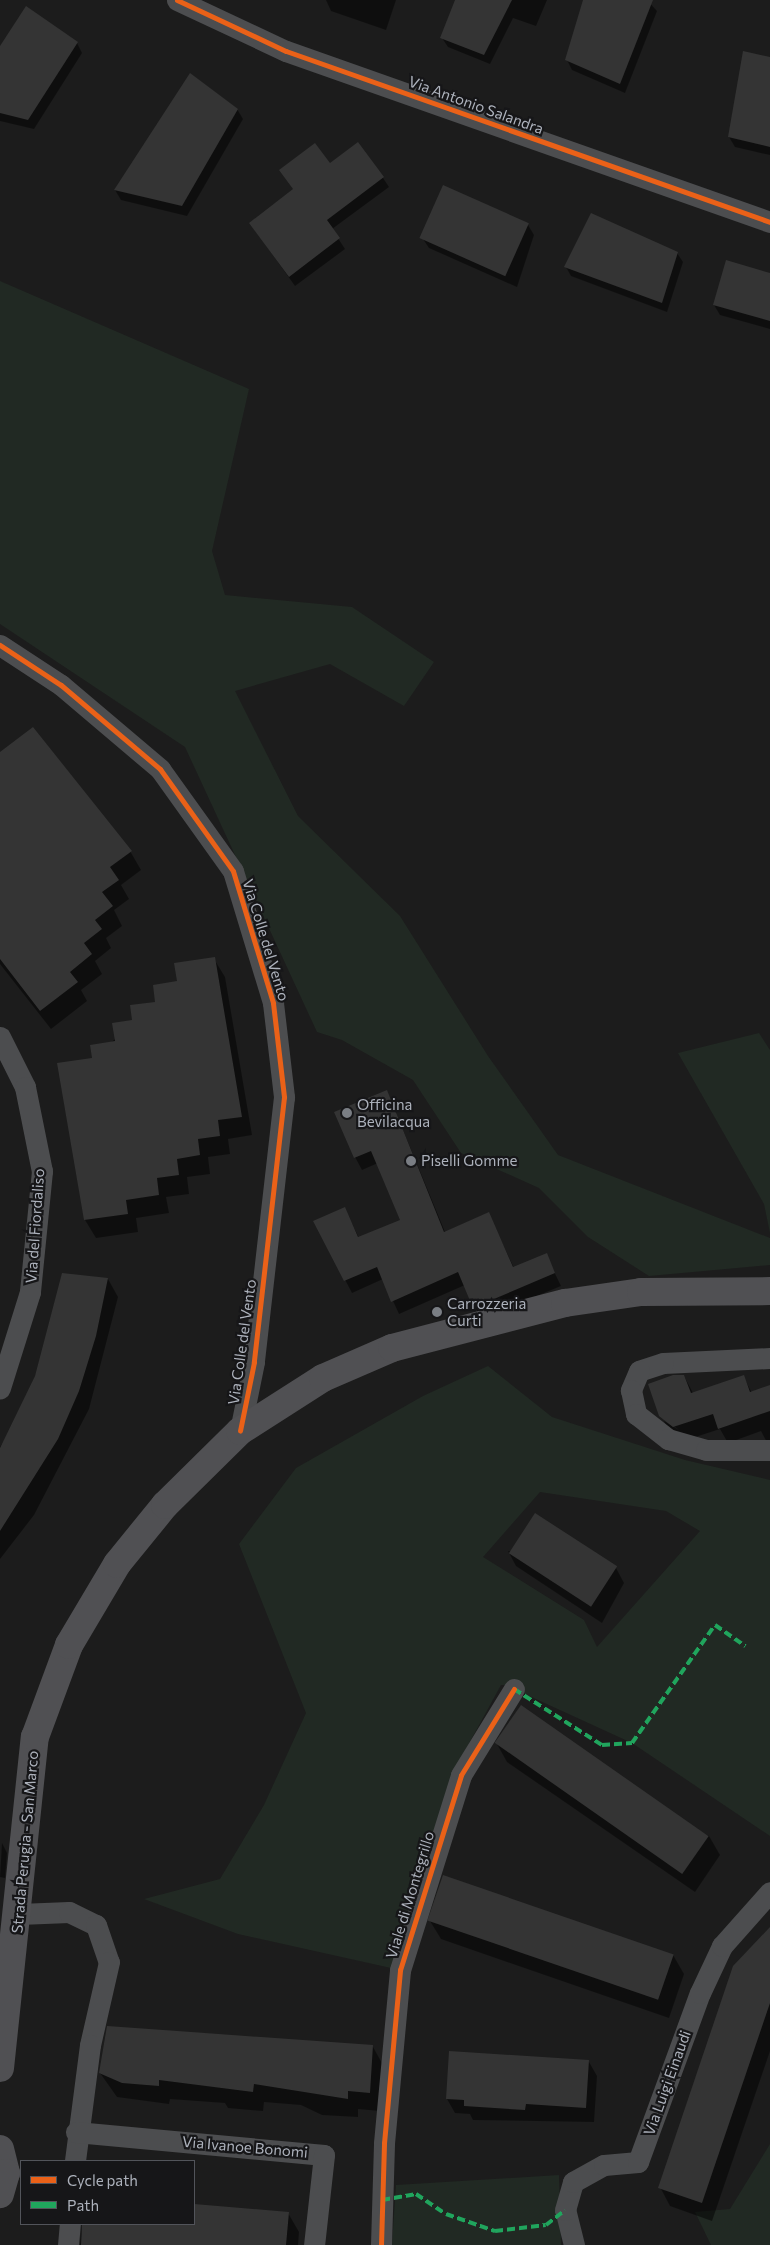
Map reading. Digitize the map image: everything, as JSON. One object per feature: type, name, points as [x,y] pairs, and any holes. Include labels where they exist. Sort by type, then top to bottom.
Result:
[{"type":"main road","name":"Strada Perugia - San Marco","points":[[0,2068],[18,1914],[35,1737],[69,1645],[117,1564],[165,1505],[240,1431],[323,1378],[392,1348],[565,1303],[641,1292],[770,1291]]},
{"type":"main road","points":[[0,2149],[6,2173],[0,2194]]},
{"type":"street","name":"Via Antonio Salandra","points":[[177,0],[286,51],[770,222]]},
{"type":"street","name":"Via Colle del Vento","points":[[0,645],[61,685],[160,769],[233,871],[274,1003],[284,1097],[254,1362],[240,1431]]},
{"type":"street","name":"Via del Fiordaliso","points":[[0,1037],[25,1087],[42,1171],[30,1292],[0,1388]]},
{"type":"street","points":[[770,1358],[663,1363],[639,1370],[631,1390],[636,1414],[668,1438],[706,1450],[770,1450]]},
{"type":"street","name":"Viale di Montegrillo","points":[[381,2245],[384,2143],[400,1970],[461,1775],[514,1689]]},
{"type":"street","name":"Via Luigi Einaudi","points":[[574,2245],[565,2210],[573,2182],[604,2165],[638,2162],[700,1993],[722,1946],[770,1892]]},
{"type":"street","points":[[18,1914],[68,1912],[96,1926],[109,1962],[90,2045],[76,2132],[74,2160]]},
{"type":"street","name":"Via Ivanoe Bonomi","points":[[76,2132],[324,2155],[314,2245]]},
{"type":"street","points":[[68,2245],[70,2225]]},
{"type":"shaded area","points":[[0,281],[249,389],[212,551],[225,595],[352,607],[434,662],[404,706],[330,664],[235,691],[298,816],[400,916],[488,1056],[558,1155],[770,1238],[770,1265],[649,1276],[588,1237],[539,1188],[461,1153],[413,1080],[342,1040],[317,1032],[185,747],[0,624]]},
{"type":"shaded area","points":[[759,1033],[770,1050],[770,1233],[764,1204],[678,1053]]},
{"type":"shaded area","points":[[488,1366],[552,1417],[685,1460],[770,1480],[770,1836],[632,1743],[514,1689],[518,1685],[501,1685],[455,1769],[391,1968],[238,1934],[144,1899],[220,1879],[264,1805],[306,1713],[239,1544],[296,1468],[423,1396]],"holes":[[[540,1492],[666,1511],[700,1531],[597,1647],[584,1620],[483,1557]]]},
{"type":"shaded area","points":[[770,2144],[770,2245],[711,2245],[695,2212],[730,2209]]},
{"type":"shaded area","points":[[559,2175],[561,2245],[392,2245],[396,2185]]},
{"type":"building","points":[[455,0],[512,0],[484,55],[440,38]]},
{"type":"building","points":[[583,0],[653,0],[620,84],[565,60]]},
{"type":"building","points":[[26,6],[78,42],[28,120],[0,113],[0,46]]},
{"type":"building","points":[[743,51],[770,57],[770,147],[728,137]]},
{"type":"building","points":[[190,73],[238,109],[182,206],[114,190]]},
{"type":"building","points":[[358,142],[384,177],[327,220],[340,238],[289,277],[249,223],[293,189],[279,170],[315,143],[330,163]]},
{"type":"building","points":[[443,185],[529,223],[505,276],[419,238]]},
{"type":"building","points":[[591,213],[678,252],[662,303],[564,267]]},
{"type":"building","points":[[726,260],[770,273],[770,321],[713,305]]},
{"type":"building","points":[[33,727],[132,851],[110,867],[119,880],[102,892],[113,906],[95,920],[102,929],[84,943],[92,954],[70,972],[78,982],[40,1011],[0,959],[0,752]]},
{"type":"building","points":[[215,957],[242,1117],[218,1120],[220,1136],[198,1139],[200,1155],[177,1159],[179,1175],[157,1178],[159,1195],[126,1200],[128,1214],[84,1220],[57,1063],[92,1058],[90,1045],[115,1041],[112,1023],[132,1020],[130,1005],[155,1002],[153,985],[177,981],[174,963]]},
{"type":"building","points":[[387,1090],[444,1232],[489,1212],[513,1267],[547,1253],[555,1273],[473,1308],[458,1272],[391,1302],[377,1267],[344,1281],[313,1221],[345,1207],[358,1237],[400,1220],[371,1151],[354,1158],[334,1112]]},
{"type":"building","points":[[62,1273],[108,1278],[96,1336],[79,1391],[58,1439],[0,1531],[0,1448],[35,1376]]},
{"type":"building","points":[[673,1375],[684,1375],[691,1393],[744,1375],[750,1392],[770,1385],[770,1411],[718,1429],[713,1414],[673,1427],[659,1416],[648,1384]]},
{"type":"building","points":[[535,1513],[617,1566],[591,1607],[509,1553]]},
{"type":"building","points":[[521,1705],[709,1836],[682,1874],[495,1743]]},
{"type":"building","points":[[443,1875],[674,1954],[658,2000],[427,1920]]},
{"type":"building","points":[[770,1927],[770,2003],[702,2203],[658,2188],[733,1966]]},
{"type":"building","points":[[107,2026],[373,2045],[370,2093],[348,2091],[348,2099],[254,2084],[253,2092],[159,2080],[159,2086],[122,2083],[99,2073]]},
{"type":"building","points":[[449,2051],[589,2060],[586,2108],[526,2104],[525,2110],[464,2106],[464,2100],[446,2099]]},
{"type":"building","points":[[195,2204],[289,2212],[286,2245],[81,2245],[82,2225],[195,2225]]},
{"type":"marked path","points":[[514,1689],[602,1745],[632,1743],[715,1625],[745,1646]]},
{"type":"marked path","points":[[382,2200],[416,2194],[446,2214],[495,2231],[546,2225],[565,2210]]},
{"type":"cycle path","points":[[177,0],[286,51],[770,222]]},
{"type":"cycle path","points":[[0,645],[61,685],[160,769],[233,871],[273,1003],[284,1097],[254,1362],[240,1431]]},
{"type":"cycle path","points":[[381,2245],[384,2143],[400,1970],[461,1775],[514,1689]]},
{"type":"place","name":"Officina Bevilacqua","points":[[347,1113]]},
{"type":"place","name":"Piselli Gomme","points":[[411,1161]]},
{"type":"place","name":"Carrozzeria Curti","points":[[437,1312]]}]
